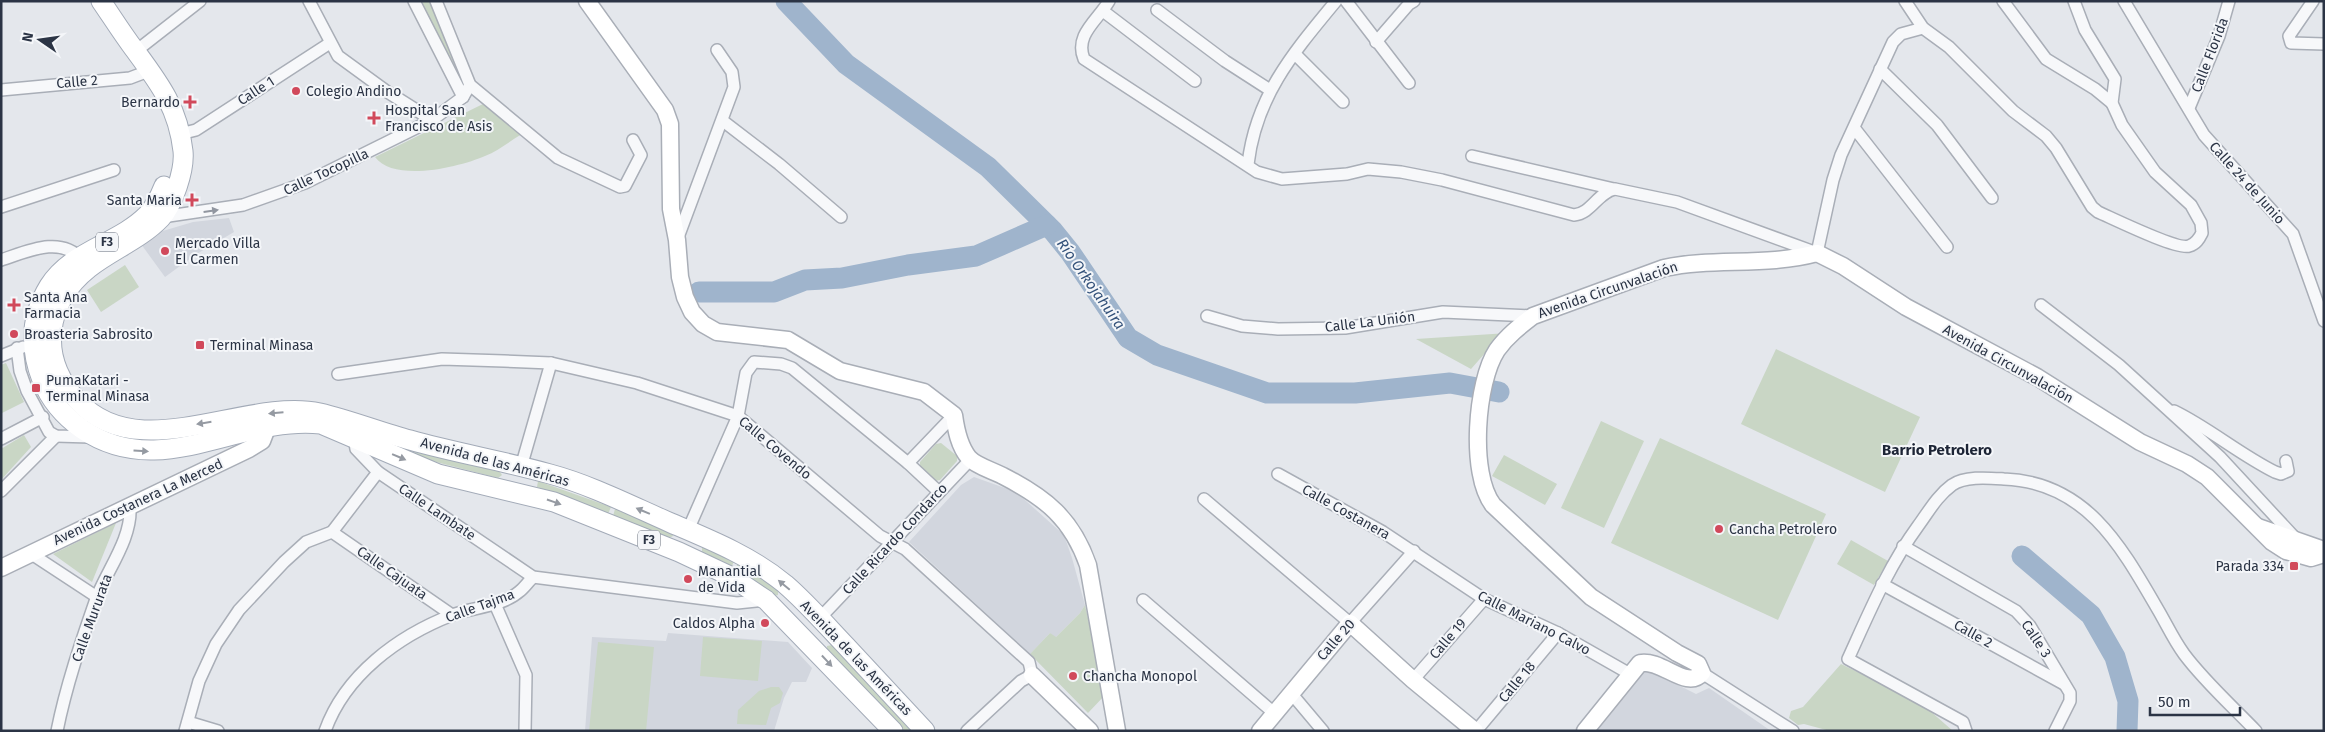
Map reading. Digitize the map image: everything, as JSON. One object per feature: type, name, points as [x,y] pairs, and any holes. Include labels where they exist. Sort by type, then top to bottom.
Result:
[{"type":"main road","name":"F3","points":[[84,262],[162,217],[179,182],[184,154],[175,113],[167,94],[101,1]]},
{"type":"main road","points":[[587,1],[665,110],[670,124],[671,209],[685,297],[692,312],[704,324],[717,332],[788,340],[840,371],[924,392],[954,415],[957,432],[970,460],[1035,493],[1070,527],[1081,544],[1088,565],[1117,731]]},
{"type":"main road","name":"F3","points":[[33,346],[51,326],[61,285],[84,262],[146,215],[158,200],[166,182],[180,134]]},
{"type":"main road","name":"Avenida Circunvalación","points":[[1702,673],[1698,664],[1677,653],[1590,597],[1492,505],[1485,494],[1481,477],[1480,402],[1487,370],[1498,350],[1516,329],[1533,316],[1671,266],[1686,263],[1767,262],[1794,259],[1816,253],[1843,266],[1906,307],[2037,377],[2140,442],[2187,464],[2207,477],[2258,527],[2295,546],[2311,558],[2324,554]]},
{"type":"main road","name":"F3","points":[[33,346],[57,370],[71,392],[90,412],[110,423],[134,430],[159,430],[252,415]]},
{"type":"main road","name":"F3","points":[[33,346],[39,371],[54,402],[77,425],[94,437],[129,450],[153,452],[175,449],[267,428]]},
{"type":"main road","name":"Avenida de las Américas","points":[[252,415],[296,411],[318,413],[438,474],[554,502],[679,552],[746,585],[766,600],[803,635],[893,731]]},
{"type":"main road","points":[[234,435],[247,424],[252,415]]},
{"type":"main road","name":"Avenida de las Américas","points":[[267,428],[304,423],[321,424],[410,440],[554,475],[725,546],[755,562],[785,585],[820,618],[925,731]]},
{"type":"main road","name":"Avenida Costanera La Merced","points":[[1,568],[249,449],[262,441],[267,428]]},
{"type":"main road","points":[[515,492],[520,467]]},
{"type":"main road","points":[[679,552],[688,530]]},
{"type":"main road","name":"Avenida Circunvalación","points":[[2295,546],[2324,550]]},
{"type":"main road","points":[[803,635],[820,618]]},
{"type":"main road","points":[[1350,623],[1413,680],[1475,731]]},
{"type":"main road","name":"Calle 20","points":[[1260,731],[1290,692],[1350,623]]},
{"type":"main road","points":[[1585,731],[1640,662],[1662,665],[1685,679],[1698,678],[1702,673]]},
{"type":"main road","name":"Calle Covendo","points":[[1032,675],[1090,731]]},
{"type":"street","points":[[136,51],[200,1]]},
{"type":"street","points":[[309,1],[338,56],[432,120]]},
{"type":"street","points":[[414,1],[463,97]]},
{"type":"street","points":[[436,1],[470,85],[558,158],[620,187],[625,186],[641,155],[633,140]]},
{"type":"street","points":[[1248,164],[1255,125],[1270,90],[1336,1]]},
{"type":"street","points":[[1346,1],[1409,83]]},
{"type":"street","points":[[1376,42],[1409,4],[1414,1]]},
{"type":"street","points":[[1905,1],[1923,28],[1949,47],[2013,111],[2046,136],[2056,148],[2092,207],[2098,212],[2175,246],[2190,246],[2198,241],[2202,233],[2199,217],[2191,205],[2155,172],[2122,125],[2112,103],[2095,89],[2046,59],[2003,1]]},
{"type":"street","points":[[2074,1],[2085,30],[2115,79],[2112,103]]},
{"type":"street","name":"Calle 24 de Junio","points":[[2124,1],[2204,135],[2217,152],[2293,234],[2324,321]]},
{"type":"street","name":"Calle Florida","points":[[2189,108],[2219,36],[2229,1]]},
{"type":"street","points":[[2314,1],[2289,36],[2289,40],[2291,43],[2299,45],[2324,44]]},
{"type":"street","points":[[1195,81],[1106,6],[1085,33],[1081,52],[1084,59],[1263,174],[1282,179],[1347,174],[1368,169],[1401,172],[1442,180],[1574,215],[1586,210],[1605,191],[1615,189]]},
{"type":"street","points":[[1157,10],[1225,61],[1270,90]]},
{"type":"street","points":[[1472,156],[1677,202],[1816,253],[1833,180],[1880,69],[1893,42],[1901,34],[1923,28]]},
{"type":"street","name":"Calle 1","points":[[180,134],[196,130],[330,43]]},
{"type":"street","points":[[677,240],[734,87],[732,72],[717,50]]},
{"type":"street","points":[[1295,54],[1342,102]]},
{"type":"street","points":[[1880,69],[1937,125],[1992,198]]},
{"type":"street","name":"Calle 2","points":[[1,90],[130,78],[151,70]]},
{"type":"street","name":"Calle Tocopilla","points":[[162,217],[215,210],[263,199],[305,184],[432,120],[463,97],[470,85]]},
{"type":"street","points":[[722,120],[779,164],[841,217]]},
{"type":"street","points":[[1855,129],[1947,247]]},
{"type":"street","points":[[1,208],[114,170]]},
{"type":"street","points":[[1,260],[44,246],[59,247],[84,262]]},
{"type":"street","points":[[2040,304],[2119,365],[2220,457],[2295,546]]},
{"type":"street","name":"Calle La Unión","points":[[1207,316],[1242,326],[1278,329],[1345,328],[1443,312],[1533,316]]},
{"type":"street","points":[[1,356],[33,346]]},
{"type":"street","points":[[33,346],[20,371],[27,391],[43,417],[49,432],[56,436],[94,437]]},
{"type":"street","name":"Calle Covendo","points":[[338,374],[442,359],[551,363],[637,383],[738,416],[880,536],[905,549],[1029,662],[1032,675]]},
{"type":"street","points":[[688,530],[738,416],[746,372],[754,362],[781,364],[792,368],[908,463],[939,492]]},
{"type":"street","points":[[520,467],[551,363]]},
{"type":"street","points":[[2159,403],[2203,425],[2228,444],[2274,472],[2282,474],[2288,471],[2286,461]]},
{"type":"street","points":[[908,463],[954,415]]},
{"type":"street","points":[[1,439],[43,417]]},
{"type":"street","name":"Calle Lambate","points":[[356,431],[356,449],[378,472],[533,576]]},
{"type":"street","points":[[1,491],[56,436]]},
{"type":"street","name":"Calle Ricardo Condarco","points":[[820,618],[970,460]]},
{"type":"street","points":[[218,731],[187,726],[199,681],[216,644],[239,610],[284,562],[306,542],[332,532],[378,472]]},
{"type":"street","name":"Calle Costanera","points":[[1278,474],[1384,532],[1414,551]]},
{"type":"street","points":[[1978,731],[1964,726],[1848,659],[1882,584],[1903,546],[1932,504],[1953,484],[1969,480],[2013,479],[2036,482],[2062,492],[2081,505],[2103,527],[2124,555],[2185,656],[2256,731]]},
{"type":"street","points":[[1204,500],[1350,623]]},
{"type":"street","name":"Calle Mururata","points":[[57,731],[66,689],[97,597],[129,527],[130,507]]},
{"type":"street","name":"Calle Cajuata","points":[[332,532],[452,615]]},
{"type":"street","name":"Calle 3","points":[[1903,546],[2016,611],[2030,626],[2070,693],[2070,700],[2055,731]]},
{"type":"street","name":"Calle Mariano Calvo","points":[[1414,551],[1484,599],[1558,634],[1630,674]]},
{"type":"street","name":"Calle 20","points":[[1350,623],[1414,551]]},
{"type":"street","points":[[30,553],[97,597]]},
{"type":"street","points":[[533,576],[736,602],[766,600]]},
{"type":"street","name":"Calle Tajma","points":[[325,731],[343,696],[365,669],[399,642],[452,615],[495,604],[520,592],[533,576]]},
{"type":"street","name":"Calle 2","points":[[1882,584],[2064,684]]},
{"type":"street","name":"Calle 19","points":[[1413,680],[1484,599]]},
{"type":"street","points":[[1143,600],[1274,712]]},
{"type":"street","points":[[495,604],[526,675],[521,730]]},
{"type":"street","name":"Calle 18","points":[[1475,731],[1558,634]]},
{"type":"street","points":[[1702,673],[1793,731]]},
{"type":"street","points":[[967,731],[1022,681],[1032,675]]},
{"type":"street","points":[[1290,692],[1323,731]]},
{"type":"street","points":[[977,722],[985,731]]},
{"type":"shaded area","points":[[229,218],[234,232],[195,255],[165,277],[141,244],[156,233],[193,222]]},
{"type":"shaded area","points":[[974,477],[1016,492],[1064,535],[1072,558],[1085,605],[1080,613],[1055,638],[1050,633],[1030,654],[909,542],[961,485]]},
{"type":"shaded area","points":[[668,633],[788,642],[812,668],[806,682],[792,682],[784,698],[774,731],[585,731],[592,637],[666,641]]},
{"type":"shaded area","points":[[1646,669],[1696,694],[1709,688],[1771,731],[1591,731]]},
{"type":"green space","points":[[420,1],[432,1],[451,46],[459,74]]},
{"type":"green space","points":[[485,103],[522,134],[490,154],[444,168],[412,171],[397,169],[384,165],[375,157]]},
{"type":"green space","points":[[125,265],[139,287],[101,312],[87,290]]},
{"type":"green space","points":[[1508,333],[1493,344],[1471,369],[1416,339]]},
{"type":"green space","points":[[1776,349],[1920,417],[1885,492],[1741,424]]},
{"type":"green space","points":[[6,363],[24,402],[2,413],[1,365]]},
{"type":"green space","points":[[1601,421],[1644,441],[1604,528],[1561,508]]},
{"type":"green space","points":[[24,435],[31,447],[1,480],[1,449]]},
{"type":"green space","name":"Cancha Petrolero","points":[[1660,438],[1826,514],[1778,620],[1611,543]]},
{"type":"green space","points":[[941,443],[957,456],[957,461],[940,480],[936,481],[920,468],[920,462],[936,444]]},
{"type":"green space","points":[[410,449],[499,471],[502,475],[498,478],[409,455],[407,452]]},
{"type":"green space","points":[[1504,455],[1557,484],[1545,505],[1492,476]]},
{"type":"green space","points":[[538,481],[611,507],[608,514],[537,487]]},
{"type":"green space","points":[[615,509],[672,532],[673,536],[669,538],[613,516]]},
{"type":"green space","points":[[116,523],[92,582],[53,554]]},
{"type":"green space","points":[[1851,540],[1888,561],[1874,585],[1837,564]]},
{"type":"green space","points":[[702,546],[734,561],[732,566],[702,552]]},
{"type":"green space","points":[[738,563],[778,590],[778,595],[774,596],[736,568]]},
{"type":"green space","points":[[1085,605],[1105,695],[1088,713],[1030,654],[1050,633],[1056,637],[1080,613]]},
{"type":"green space","points":[[703,637],[762,641],[758,681],[700,676]]},
{"type":"green space","points":[[598,642],[654,647],[646,731],[589,731]]},
{"type":"green space","points":[[832,645],[912,731],[902,731],[827,650],[827,646]]},
{"type":"green space","points":[[1841,664],[1921,703],[1953,731],[1830,731],[1804,724],[1798,725],[1789,718],[1791,711],[1803,707]]},
{"type":"green space","points":[[771,687],[779,687],[783,693],[780,703],[771,708],[766,725],[737,724],[738,710],[759,691]]},
{"type":"waterway","name":"Río Orkojahuira","points":[[786,1],[846,64],[988,167],[1053,231],[1070,252],[1128,338],[1157,355],[1267,393],[1355,393],[1450,383],[1499,392]]},
{"type":"waterway","points":[[699,292],[774,292],[805,280],[842,278],[908,265],[976,256],[1047,225]]},
{"type":"waterway","name":"Río Orkojahuira","points":[[2022,556],[2091,615],[2115,657],[2128,701],[2127,731]]},
{"type":"place","name":"Colegio Andino","points":[[296,91]]},
{"type":"place","name":"Bernardo","points":[[190,102]]},
{"type":"place","name":"Hospital San Francisco de Asis","points":[[374,118]]},
{"type":"place","name":"Santa Maria","points":[[192,200]]},
{"type":"place","name":"Mercado Villa El Carmen","points":[[165,251]]},
{"type":"place","name":"Santa Ana Farmacia","points":[[14,305]]},
{"type":"place","name":"Broasteria Sabrosito","points":[[14,334]]},
{"type":"place","name":"Terminal Minasa","points":[[200,345]]},
{"type":"place","name":"PumaKatari - Terminal Minasa","points":[[36,388]]},
{"type":"place","name":"Cancha Petrolero","points":[[1719,529]]},
{"type":"place","name":"Parada 334","points":[[2294,566]]},
{"type":"place","name":"Manantial de Vida","points":[[688,579]]},
{"type":"place","name":"Caldos Alpha","points":[[765,623]]},
{"type":"place","name":"Chancha Monopol","points":[[1073,676]]},
{"type":"district","name":"Barrio Petrolero","points":[[1937,450]]}]
